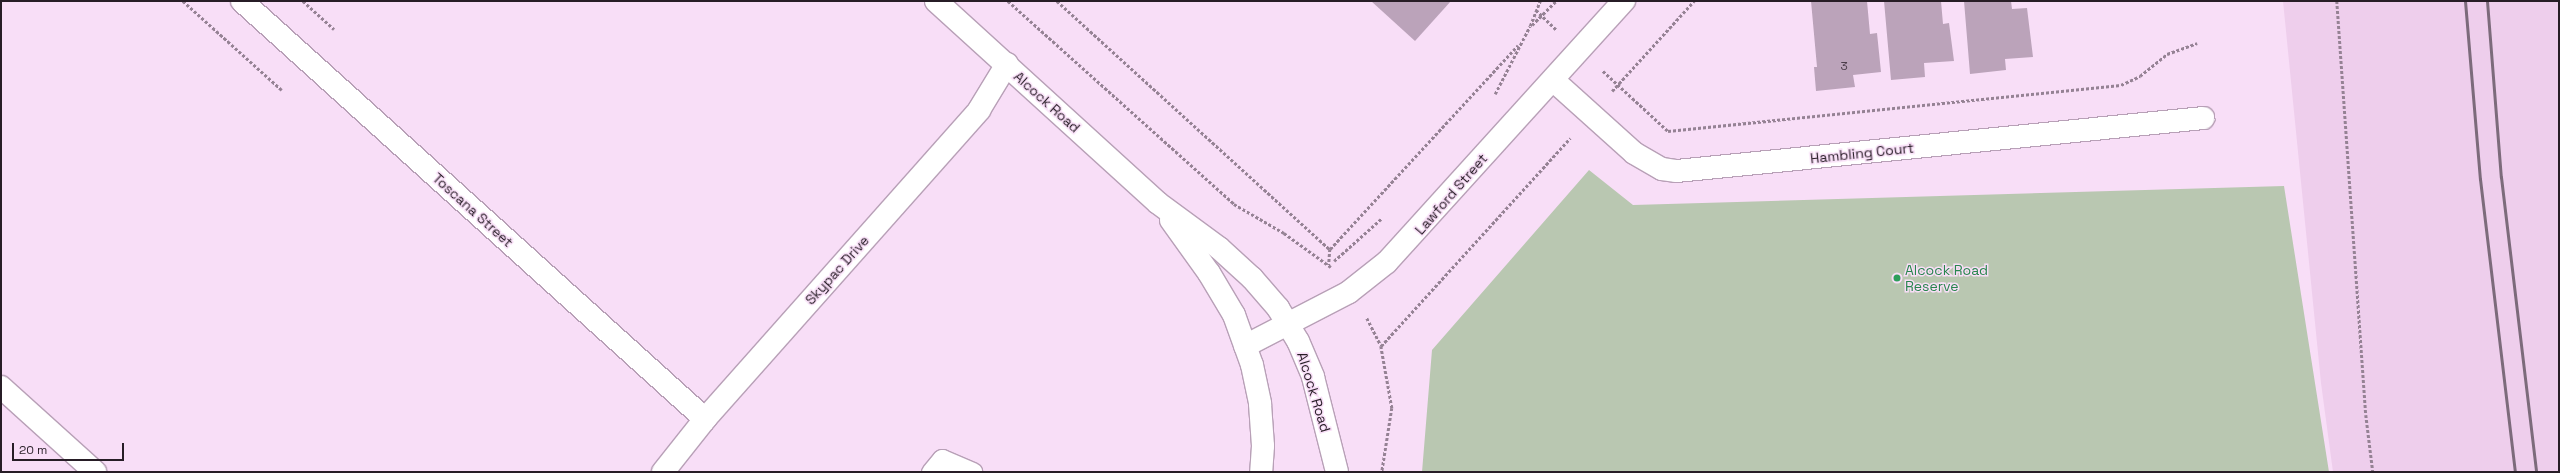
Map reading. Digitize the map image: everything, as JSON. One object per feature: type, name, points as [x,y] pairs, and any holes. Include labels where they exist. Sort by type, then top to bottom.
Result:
[{"type":"street","name":"Toscana Street","points":[[242,1],[705,419]]},
{"type":"street","name":"Alcock Road","points":[[936,1],[1158,203],[1219,248],[1252,278],[1288,325],[1313,377],[1337,472]]},
{"type":"street","name":"Lawford Street","points":[[1245,346],[1350,292],[1387,262],[1624,1]]},
{"type":"street","name":"Skypac Drive","points":[[663,472],[705,419],[979,110],[1007,64]]},
{"type":"street","name":"Hambling Court","points":[[1553,80],[1590,115],[1647,163],[1662,170],[1676,171],[2204,118]]},
{"type":"street","name":"Alcock Road","points":[[1158,203],[1212,279],[1234,315],[1252,365],[1260,404],[1263,446],[1261,472]]},
{"type":"street","points":[[1,387],[95,472]]},
{"type":"lane","points":[[931,472],[942,458],[972,472]]},
{"type":"path","points":[[183,1],[282,90]]},
{"type":"path","points":[[303,1],[334,29]]},
{"type":"path","points":[[1008,1],[1234,204],[1284,232],[1329,265]]},
{"type":"path","points":[[1056,1],[1330,249]]},
{"type":"path","points":[[1490,100],[1530,26],[1540,1]]},
{"type":"path","points":[[1530,26],[1556,1]]},
{"type":"path","points":[[1382,472],[1392,408],[1381,346],[1694,1]]},
{"type":"path","points":[[2337,1],[2366,414],[2373,472]]},
{"type":"path","points":[[1329,265],[1330,249],[1521,42]]},
{"type":"path","points":[[1618,85],[1668,131],[2122,85],[2140,76],[2167,54],[2197,43]]},
{"type":"path","points":[[1329,265],[1385,216]]},
{"type":"shaded area","points":[[2283,1],[2559,1],[2559,472],[2333,472],[2321,383]]},
{"type":"green space","name":"Alcock Road Reserve","points":[[1589,170],[1633,205],[2284,186],[2329,472],[1422,472],[1432,350]]},
{"type":"building","points":[[1371,1],[1451,1],[1415,41]]},
{"type":"building","points":[[1811,1],[1867,1],[1870,34],[1877,33],[1881,72],[1853,75],[1855,87],[1816,91],[1814,67],[1817,67]]},
{"type":"building","points":[[1884,1],[1941,1],[1943,24],[1949,23],[1954,61],[1924,63],[1925,77],[1891,80]]},
{"type":"building","points":[[1964,1],[2011,1],[2012,9],[2027,8],[2033,57],[2005,59],[2006,70],[1970,74]]},
{"type":"railway","points":[[2465,1],[2480,179],[2515,472]]},
{"type":"railway","points":[[2487,1],[2501,177],[2536,472]]},
{"type":"place","name":"Alcock Road Reserve","points":[[1897,278]]}]
